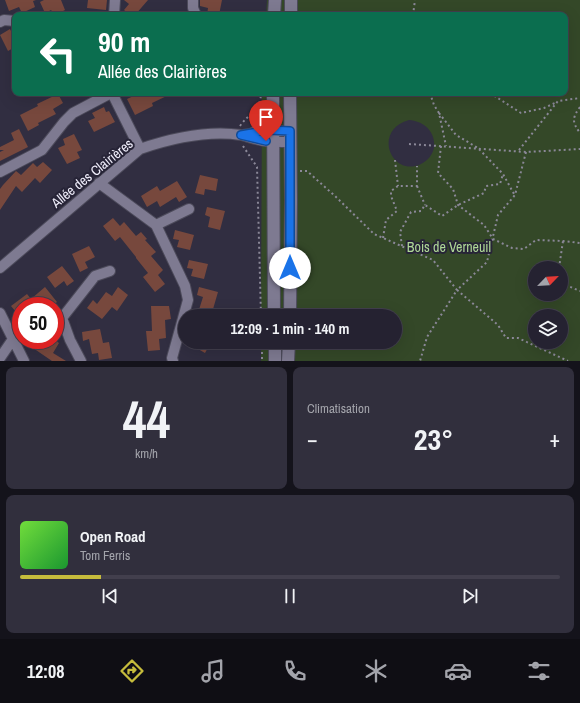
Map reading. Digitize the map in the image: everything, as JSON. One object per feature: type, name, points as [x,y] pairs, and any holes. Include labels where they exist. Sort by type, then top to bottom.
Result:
[{"type":"main road","points":[[274,0],[274,12]]},
{"type":"main road","points":[[291,0],[291,12]]},
{"type":"main road","points":[[274,96],[274,309]]},
{"type":"main road","points":[[290,96],[290,309]]},
{"type":"main road","points":[[274,349],[275,361]]},
{"type":"main road","points":[[288,361],[289,349]]},
{"type":"street","points":[[114,12],[115,0]]},
{"type":"street","points":[[193,0],[195,12]]},
{"type":"street","points":[[0,22],[4,20],[12,21]]},
{"type":"street","points":[[0,172],[42,150],[73,113],[105,96]]},
{"type":"street","points":[[113,96],[140,149]]},
{"type":"street","name":"Allée des Clairières","points":[[0,268],[140,149],[186,136],[213,134],[290,137]]},
{"type":"street","points":[[99,183],[156,224],[185,286],[188,300],[172,358],[173,361]]},
{"type":"street","points":[[156,224],[189,209]]},
{"type":"street","points":[[64,312],[95,276],[110,271]]},
{"type":"street","points":[[0,313],[12,330]]},
{"type":"street","points":[[64,330],[81,361]]},
{"type":"street","points":[[0,358],[12,343]]},
{"type":"street","points":[[20,349],[24,361]]},
{"type":"lane","points":[[242,135],[259,126],[264,120],[270,96]]},
{"type":"path","points":[[413,12],[415,0]]},
{"type":"path","points":[[261,96],[261,102],[253,114],[240,124],[242,135],[238,139],[257,167],[261,309]]},
{"type":"path","points":[[431,96],[439,113],[456,135],[478,148],[503,174],[515,195]]},
{"type":"path","points":[[495,96],[521,113],[544,108],[558,101],[580,98]]},
{"type":"path","points":[[518,151],[558,101]]},
{"type":"path","points":[[580,107],[574,116],[574,125],[580,133]]},
{"type":"path","points":[[439,113],[446,146]]},
{"type":"path","points":[[409,144],[526,152],[579,149]]},
{"type":"path","points":[[441,146],[438,173],[453,188],[458,205],[484,225],[493,239],[512,248],[524,249],[536,240],[580,243]]},
{"type":"path","points":[[420,361],[428,337],[457,290],[486,262],[498,215],[515,195],[526,152]]},
{"type":"path","points":[[395,160],[398,186]]},
{"type":"path","points":[[417,166],[417,186],[425,205],[442,216],[458,205],[484,193],[486,186],[500,184],[503,174]]},
{"type":"path","points":[[290,172],[307,171],[374,234],[433,260],[457,290],[498,325],[506,338],[518,338],[568,361]]},
{"type":"path","points":[[383,238],[386,220],[397,211],[391,196],[391,191],[398,186],[417,186]]},
{"type":"path","points":[[403,246],[400,232],[412,212],[421,211],[425,205]]},
{"type":"path","points":[[560,261],[563,241]]},
{"type":"path","points":[[568,286],[580,291]]},
{"type":"path","points":[[262,349],[262,361]]},
{"type":"green space","name":"Bois de Verneuil","points":[[267,0],[580,0],[580,361],[261,361],[261,349],[402,349],[402,309],[261,309],[262,96],[568,96],[568,12],[266,12]],"holes":[[[409,120],[420,123],[428,128],[433,137],[434,148],[431,156],[421,164],[410,167],[401,164],[394,159],[390,151],[389,142],[391,133],[398,125]]]},
{"type":"building","points":[[5,0],[36,0],[33,1],[35,7],[24,12],[22,12],[19,7],[9,11]]},
{"type":"building","points":[[44,0],[61,0],[65,10],[61,12],[53,12],[51,10],[45,12],[40,2]]},
{"type":"building","points":[[88,0],[107,0],[106,10],[87,8]]},
{"type":"building","points":[[124,0],[148,0],[138,12],[126,12],[124,10],[129,4]]},
{"type":"building","points":[[200,0],[222,0],[220,12],[207,12],[208,8],[200,6]]},
{"type":"building","points":[[10,29],[12,33],[12,49],[8,51],[0,35]]},
{"type":"building","points":[[54,96],[59,96],[63,103],[53,109],[56,114],[38,123],[39,125],[28,131],[20,115],[38,106],[37,104]]},
{"type":"building","points":[[134,96],[167,96],[152,103],[153,106],[135,115],[127,99]]},
{"type":"building","points":[[104,107],[106,112],[109,111],[115,122],[94,132],[88,121],[95,118],[92,113]]},
{"type":"building","points":[[19,129],[28,147],[0,161],[0,152],[4,150],[0,150],[0,147],[14,140],[11,133]]},
{"type":"building","points":[[74,134],[82,150],[77,152],[80,158],[67,164],[58,148],[65,145],[63,139]]},
{"type":"building","points":[[43,162],[52,170],[40,183],[35,178],[22,192],[16,186],[0,210],[0,189],[3,185],[16,171],[21,175],[33,163],[37,167]]},
{"type":"building","points":[[200,175],[218,179],[216,191],[205,189],[204,195],[195,193]]},
{"type":"building","points":[[177,181],[187,197],[179,202],[176,197],[160,207],[157,201],[147,207],[141,196],[157,186],[160,191]]},
{"type":"building","points":[[207,207],[225,211],[220,230],[208,227],[210,217],[205,215]]},
{"type":"building","points":[[113,218],[120,226],[124,222],[136,236],[141,232],[147,239],[145,240],[156,252],[151,256],[163,270],[158,275],[165,284],[155,292],[143,277],[148,273],[136,257],[120,237],[115,241],[103,226]]},
{"type":"building","points":[[175,230],[194,235],[190,250],[177,247],[179,240],[173,239]]},
{"type":"building","points":[[89,246],[95,257],[85,262],[88,268],[80,272],[72,254]]},
{"type":"building","points":[[189,260],[208,264],[204,279],[191,276],[193,269],[187,268]]},
{"type":"building","points":[[62,266],[74,281],[67,286],[64,281],[55,288],[47,277]]},
{"type":"building","points":[[45,287],[53,297],[33,297]]},
{"type":"building","points":[[118,287],[128,295],[117,311],[112,307],[102,319],[87,308],[93,300],[97,304],[106,292],[112,296]]},
{"type":"building","points":[[199,287],[218,292],[213,309],[199,309],[203,297],[197,295]]},
{"type":"building","points":[[151,306],[169,306],[171,319],[165,320],[166,338],[159,339],[160,350],[148,351],[146,331],[152,331]]},
{"type":"building","points":[[100,329],[103,343],[109,342],[112,358],[99,360],[98,353],[92,354],[89,339],[83,341],[82,332]]},
{"type":"building","points":[[34,349],[55,349],[53,353],[66,361],[52,361]]},
{"type":"building","points":[[198,349],[207,349],[205,353]]},
{"type":"route","points":[[266,141],[241,135],[269,130],[290,131],[290,268]]}]
